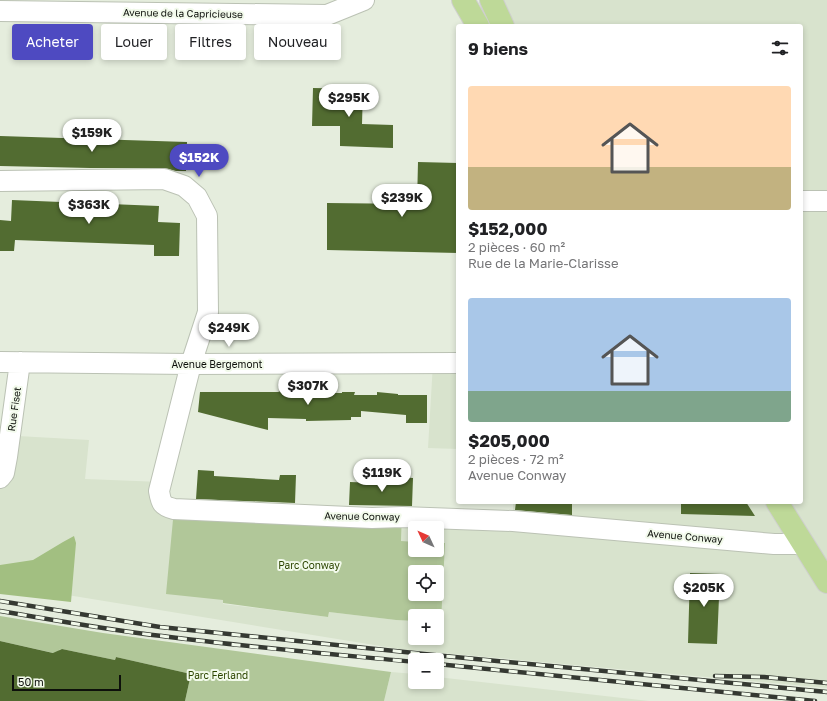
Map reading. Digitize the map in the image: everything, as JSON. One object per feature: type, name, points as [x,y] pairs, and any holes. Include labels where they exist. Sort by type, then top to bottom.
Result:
[{"type":"main road","points":[[463,0],[477,24]]},
{"type":"main road","points":[[491,0],[503,24]]},
{"type":"main road","points":[[778,504],[827,582]]},
{"type":"street","name":"Avenue de la Capricieuse","points":[[0,11],[327,15],[364,0]]},
{"type":"street","name":"Avenue Conway","points":[[0,181],[164,179],[184,186],[197,197],[207,216],[208,312],[191,364],[159,491],[160,501],[166,507],[180,509],[372,518],[402,517],[513,521],[774,544],[803,544]]},
{"type":"street","points":[[803,201],[827,200]]},
{"type":"street","name":"Avenue Bergemont","points":[[0,362],[191,364],[456,363]]},
{"type":"street","name":"Rue Fiset","points":[[0,478],[4,473],[7,457],[20,362]]},
{"type":"shaded area","points":[[495,0],[827,0],[827,688],[399,649],[0,584],[0,435],[89,440],[85,479],[162,482],[166,507],[223,600],[223,604],[328,617],[329,612],[408,621],[408,645],[444,645],[444,609],[440,609],[440,601],[444,601],[444,565],[439,565],[438,557],[444,557],[444,521],[408,521],[408,542],[401,542],[402,517],[513,521],[513,504],[803,504],[803,24],[508,24]]},
{"type":"shaded area","points":[[433,363],[456,363],[456,449],[428,448]]},
{"type":"shaded area","points":[[391,672],[408,673],[408,689],[444,689],[444,678],[649,701],[384,701]]},
{"type":"green space","name":"Parc Conway","points":[[174,509],[402,517],[401,541],[408,542],[408,557],[444,557],[445,543],[444,565],[408,565],[408,601],[442,601],[442,609],[408,609],[408,621],[329,612],[328,617],[223,603],[223,600],[166,594]]},
{"type":"green space","points":[[74,536],[76,543],[71,602],[0,594],[0,565],[33,560]]},
{"type":"green space","name":"Parc Ferland","points":[[0,616],[103,633],[391,672],[384,701],[185,701],[191,674],[116,657],[115,660],[62,649],[59,650],[58,654],[0,641]]},
{"type":"building","points":[[313,88],[363,89],[362,124],[393,125],[393,148],[340,146],[340,126],[312,126]]},
{"type":"building","points":[[0,136],[187,142],[186,171],[176,171],[164,168],[0,166]]},
{"type":"building","points":[[418,162],[456,163],[456,253],[327,250],[327,203],[417,204]]},
{"type":"building","points":[[12,200],[159,206],[158,222],[180,223],[179,256],[154,256],[154,245],[15,240],[14,251],[0,251],[0,220],[11,221]]},
{"type":"building","points":[[282,386],[294,386],[294,391],[298,391],[298,393],[355,392],[354,395],[377,395],[377,392],[398,395],[427,395],[427,423],[406,423],[406,415],[361,411],[361,417],[351,417],[351,420],[306,421],[306,419],[268,418],[268,430],[198,412],[200,392],[278,392],[281,391]]},
{"type":"building","points":[[198,470],[214,471],[214,476],[279,480],[280,475],[296,475],[295,503],[196,499]]},
{"type":"building","points":[[398,477],[413,478],[412,506],[349,505],[350,482],[398,484]]},
{"type":"building","points":[[516,504],[572,504],[572,515],[515,510]]},
{"type":"building","points":[[681,504],[747,504],[755,516],[681,514]]},
{"type":"building","points":[[690,573],[720,574],[717,644],[688,643]]},
{"type":"building","points":[[0,641],[53,653],[62,649],[115,660],[116,657],[191,674],[185,701],[0,701]]},
{"type":"railway","points":[[0,601],[160,627],[434,655],[827,692]]},
{"type":"railway","points":[[0,611],[142,634],[408,661]]},
{"type":"railway","points":[[444,665],[815,701]]},
{"type":"railway","points":[[715,676],[764,677],[827,683]]}]
